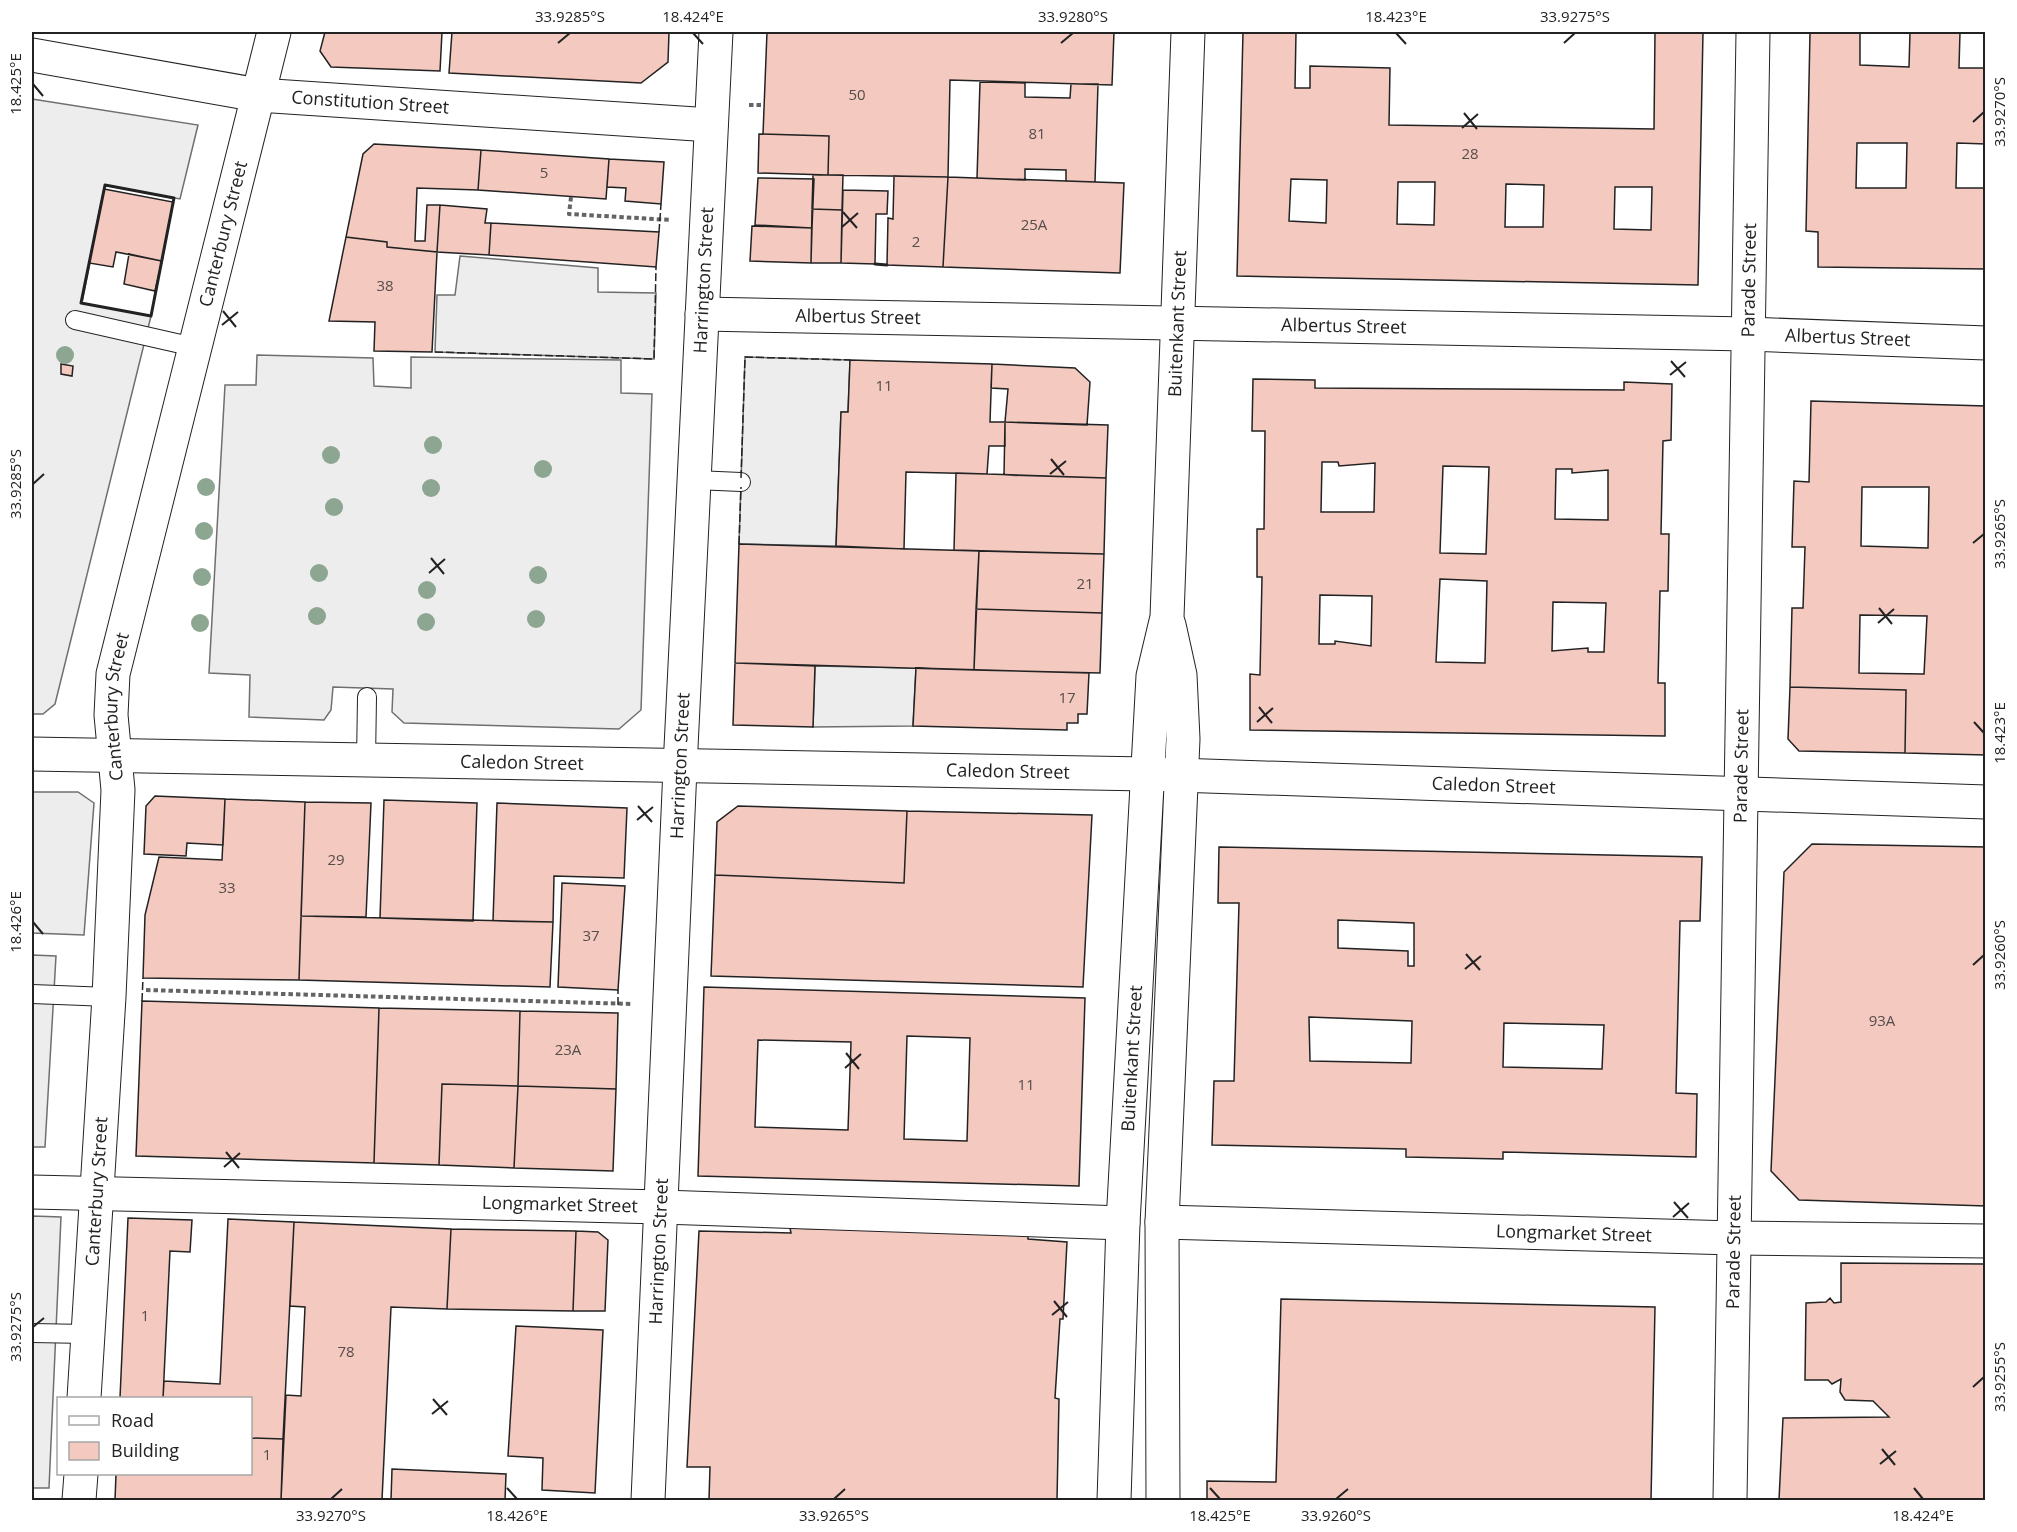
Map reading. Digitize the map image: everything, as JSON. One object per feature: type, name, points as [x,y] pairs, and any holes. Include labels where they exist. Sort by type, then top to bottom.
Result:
[{"type":"street","name":"Canterbury Street","points":[[84,1397],[109,992],[118,789],[113,757],[111,716],[113,674],[274,32]]},
{"type":"street","name":"Harrington Street","points":[[648,1500],[680,768],[716,32]]},
{"type":"street","name":"Buitenkant Street","points":[[1114,1500],[1123,1223],[1153,676],[1167,616],[1188,32]]},
{"type":"street","name":"Parade Street","points":[[1730,1500],[1753,32]]},
{"type":"street","name":"Constitution Street","points":[[32,55],[258,95],[711,125]]},
{"type":"street","name":"Albertus Street","points":[[702,314],[1748,334],[1986,343]]},
{"type":"street","name":"Buitenkant Street","points":[[1163,1500],[1162,1222],[1182,776],[1180,675],[1167,616]]},
{"type":"street","name":"Caledon Street","points":[[32,754],[680,768],[1148,774],[1986,802]]},
{"type":"street","name":"Longmarket Street","points":[[32,1192],[662,1207],[1123,1223]]},
{"type":"street","name":"Longmarket Street","points":[[1162,1222],[1734,1238],[1986,1241]]},
{"type":"street","points":[[80,1500],[81,1475]]},
{"type":"lane","points":[[75,320],[194,347]]},
{"type":"lane","points":[[695,480],[741,482]]},
{"type":"lane","points":[[366,761],[367,697]]},
{"type":"lane","points":[[32,994],[109,992]]},
{"type":"lane","points":[[32,1333],[87,1334]]},
{"type":"path","points":[[571,197],[569,214],[707,222]]},
{"type":"path","points":[[109,992],[143,990],[618,1005],[670,1001]]},
{"type":"shaded area","points":[[32,99],[198,125],[180,199],[105,185],[82,303],[151,316],[55,704],[43,714],[32,714]]},
{"type":"shaded area","points":[[460,256],[598,268],[598,292],[656,293],[654,359],[435,352],[437,295],[455,295]]},
{"type":"shaded area","points":[[257,355],[373,358],[374,386],[411,388],[411,357],[621,360],[621,393],[652,394],[641,710],[619,729],[404,723],[392,712],[393,689],[333,687],[331,710],[324,720],[249,717],[250,675],[209,673],[225,385],[256,385]]},
{"type":"shaded area","points":[[745,357],[850,360],[848,412],[841,412],[836,546],[739,544]]},
{"type":"shaded area","points":[[815,666],[916,668],[913,726],[813,727]]},
{"type":"shaded area","points":[[32,792],[78,792],[94,803],[84,935],[32,933]]},
{"type":"shaded area","points":[[32,955],[56,956],[45,1147],[32,1147]]},
{"type":"shaded area","points":[[32,1216],[61,1217],[49,1488],[32,1488]]},
{"type":"building","points":[[325,32],[442,32],[440,71],[331,67],[320,51]]},
{"type":"building","points":[[452,32],[669,32],[668,62],[641,83],[449,73]]},
{"type":"building","points":[[767,32],[1114,32],[1112,85],[950,80],[948,177],[828,175],[829,136],[763,134]]},
{"type":"building","points":[[1243,32],[1296,32],[1295,88],[1310,88],[1310,66],[1390,68],[1389,125],[1654,129],[1655,32],[1703,32],[1698,285],[1237,276]],"holes":[[[1291,179],[1327,180],[1326,223],[1289,221]],[[1398,182],[1435,182],[1434,225],[1397,224]],[[1506,184],[1544,185],[1543,227],[1505,227]],[[1615,187],[1652,187],[1651,230],[1614,229]]]},
{"type":"building","points":[[1810,32],[1860,32],[1860,65],[1909,67],[1910,32],[1960,32],[1959,68],[1986,68],[1986,144],[1957,143],[1956,188],[1986,188],[1986,269],[1818,267],[1818,232],[1806,231]],"holes":[[[1857,143],[1907,143],[1906,188],[1856,188]]]},
{"type":"building","points":[[980,82],[1025,83],[1025,97],[1070,98],[1071,84],[1098,84],[1095,182],[1066,181],[1066,170],[1025,169],[1025,180],[977,178]]},
{"type":"building","points":[[759,134],[829,136],[828,175],[758,173]]},
{"type":"building","points":[[374,144],[481,150],[478,190],[417,188],[415,241],[425,241],[427,205],[440,205],[437,252],[387,247],[387,242],[346,237],[363,154]]},
{"type":"building","points":[[481,150],[609,159],[606,199],[478,190]]},
{"type":"building","points":[[609,159],[664,162],[661,204],[625,201],[626,188],[607,187]]},
{"type":"building","points":[[813,175],[843,175],[842,210],[812,209]]},
{"type":"building","points":[[894,176],[948,177],[943,267],[887,265],[888,218],[893,219]]},
{"type":"building","points":[[948,177],[1124,183],[1120,273],[943,267]]},
{"type":"building","points":[[758,178],[814,179],[812,228],[755,225]]},
{"type":"building","points":[[104,189],[173,202],[162,261],[116,252],[113,267],[89,263]]},
{"type":"building","points":[[843,190],[888,191],[887,214],[876,214],[875,264],[841,263]]},
{"type":"building","points":[[440,205],[487,209],[485,223],[491,223],[489,255],[437,252]]},
{"type":"building","points":[[812,209],[842,210],[841,263],[811,263]]},
{"type":"building","points":[[491,223],[659,232],[656,267],[489,255]]},
{"type":"building","points":[[752,226],[812,228],[811,263],[750,261]]},
{"type":"building","points":[[346,237],[387,242],[387,247],[437,252],[432,352],[374,351],[375,322],[329,321]]},
{"type":"building","points":[[129,254],[162,261],[155,291],[124,284]]},
{"type":"building","points":[[850,360],[992,364],[990,422],[1005,422],[1005,446],[989,446],[987,474],[906,472],[904,549],[836,546],[841,412],[848,412]]},
{"type":"building","points":[[61,364],[73,366],[72,376],[61,374]]},
{"type":"building","points":[[992,364],[1075,368],[1090,382],[1087,425],[1005,422],[1008,389],[991,388]]},
{"type":"building","points":[[1253,379],[1315,380],[1315,388],[1624,390],[1624,382],[1672,384],[1671,440],[1663,441],[1661,534],[1669,534],[1668,591],[1660,591],[1658,683],[1665,683],[1665,736],[1250,730],[1250,674],[1260,675],[1262,577],[1257,577],[1257,529],[1264,529],[1265,431],[1252,431]],"holes":[[[1322,462],[1338,462],[1339,466],[1375,463],[1374,512],[1321,512]],[[1443,466],[1489,467],[1486,554],[1440,553]],[[1556,469],[1572,469],[1572,473],[1608,470],[1608,520],[1555,519]],[[1440,579],[1487,581],[1485,663],[1436,662]],[[1320,595],[1372,596],[1371,646],[1335,641],[1335,644],[1319,644]],[[1553,602],[1606,603],[1604,652],[1588,652],[1588,648],[1552,651]]]},
{"type":"building","points":[[1811,401],[1986,406],[1986,755],[1905,753],[1906,690],[1790,687],[1792,608],[1803,608],[1805,547],[1792,547],[1794,481],[1809,482]],"holes":[[[1862,487],[1929,487],[1928,548],[1861,546]],[[1860,615],[1927,616],[1924,674],[1859,673]]]},
{"type":"building","points":[[1005,422],[1108,425],[1106,478],[1004,475]]},
{"type":"building","points":[[956,473],[1106,478],[1104,554],[954,550]]},
{"type":"building","points":[[739,544],[979,551],[974,670],[735,663]]},
{"type":"building","points":[[979,551],[1104,554],[1102,613],[976,609]]},
{"type":"building","points":[[976,609],[1102,613],[1100,673],[974,670]]},
{"type":"building","points":[[735,663],[815,666],[813,727],[733,725]]},
{"type":"building","points":[[916,668],[1089,673],[1087,714],[1078,714],[1078,723],[1067,723],[1067,730],[913,726]]},
{"type":"building","points":[[1790,687],[1906,690],[1905,753],[1799,751],[1788,739]]},
{"type":"building","points":[[155,796],[225,799],[223,845],[187,843],[186,856],[144,854],[146,806]]},
{"type":"building","points":[[225,799],[305,802],[299,980],[143,978],[145,915],[159,857],[222,860]]},
{"type":"building","points":[[384,800],[477,803],[473,921],[380,918]]},
{"type":"building","points":[[305,802],[371,803],[366,917],[301,916]]},
{"type":"building","points":[[497,803],[627,808],[624,878],[554,876],[553,922],[493,921]]},
{"type":"building","points":[[738,806],[907,811],[904,883],[715,875],[717,822]]},
{"type":"building","points":[[907,811],[1092,815],[1083,987],[711,976],[715,875],[904,883]]},
{"type":"building","points":[[1812,844],[1986,847],[1986,1206],[1799,1200],[1771,1171],[1784,872]]},
{"type":"building","points":[[1219,847],[1702,857],[1700,921],[1680,921],[1676,1093],[1697,1094],[1696,1157],[1503,1152],[1503,1159],[1406,1157],[1406,1149],[1212,1145],[1214,1081],[1234,1081],[1239,903],[1218,903]],"holes":[[[1338,920],[1414,923],[1414,966],[1408,966],[1408,951],[1338,948]],[[1309,1017],[1412,1021],[1411,1063],[1310,1061]],[[1504,1023],[1604,1025],[1602,1069],[1503,1067]]]},
{"type":"building","points":[[562,883],[625,886],[618,990],[558,987]]},
{"type":"building","points":[[301,916],[553,922],[550,987],[299,980]]},
{"type":"building","points":[[704,987],[1085,998],[1079,1186],[698,1176]],"holes":[[[907,1036],[970,1038],[967,1141],[904,1139]],[[758,1040],[851,1042],[848,1130],[755,1127]]]},
{"type":"building","points":[[142,1001],[379,1008],[374,1163],[136,1156]]},
{"type":"building","points":[[379,1008],[520,1011],[518,1086],[442,1084],[439,1165],[374,1163]]},
{"type":"building","points":[[520,1011],[618,1013],[616,1089],[518,1086]]},
{"type":"building","points":[[442,1084],[518,1086],[514,1168],[439,1165]]},
{"type":"building","points":[[518,1086],[616,1089],[613,1171],[514,1168]]},
{"type":"building","points":[[128,1218],[192,1220],[190,1252],[170,1251],[163,1397],[120,1397]]},
{"type":"building","points":[[228,1219],[294,1222],[283,1439],[252,1438],[252,1397],[163,1397],[164,1381],[220,1384]]},
{"type":"building","points":[[294,1222],[451,1229],[447,1309],[391,1307],[382,1500],[281,1500],[286,1395],[301,1396],[305,1307],[290,1306]]},
{"type":"building","points":[[790,1228],[1028,1234],[1028,1239],[1067,1242],[1063,1319],[1060,1319],[1055,1398],[1059,1399],[1057,1500],[709,1500],[710,1467],[687,1467],[699,1231],[791,1233]]},
{"type":"building","points":[[451,1229],[576,1231],[573,1311],[447,1309]]},
{"type":"building","points":[[576,1231],[598,1232],[608,1240],[605,1311],[573,1311]]},
{"type":"building","points":[[1841,1263],[1986,1264],[1986,1500],[1779,1500],[1783,1418],[1889,1417],[1873,1401],[1845,1400],[1840,1392],[1841,1379],[1832,1384],[1828,1380],[1805,1380],[1806,1303],[1826,1302],[1830,1298],[1834,1303],[1841,1302]]},
{"type":"building","points":[[1281,1299],[1655,1307],[1651,1500],[1207,1500],[1207,1481],[1276,1482]]},
{"type":"building","points":[[516,1326],[603,1330],[595,1493],[542,1490],[543,1458],[508,1456]]},
{"type":"building","points":[[252,1438],[283,1439],[281,1500],[115,1500],[116,1475],[252,1475]]},
{"type":"building","points":[[392,1469],[506,1474],[505,1500],[391,1500]]},
{"type":"fence","points":[[659,232],[661,204]]},
{"type":"fence","points":[[435,352],[654,359],[656,267]]},
{"type":"fence","points":[[741,478],[745,357],[850,360]]},
{"type":"fence","points":[[739,544],[741,487]]},
{"type":"fence","points":[[142,1001],[143,978]]},
{"type":"fence","points":[[618,990],[618,1005]]},
{"type":"wall","points":[[105,185],[174,198],[151,316],[81,303],[105,185]]},
{"type":"wall","points":[[875,264],[887,265]]}]
